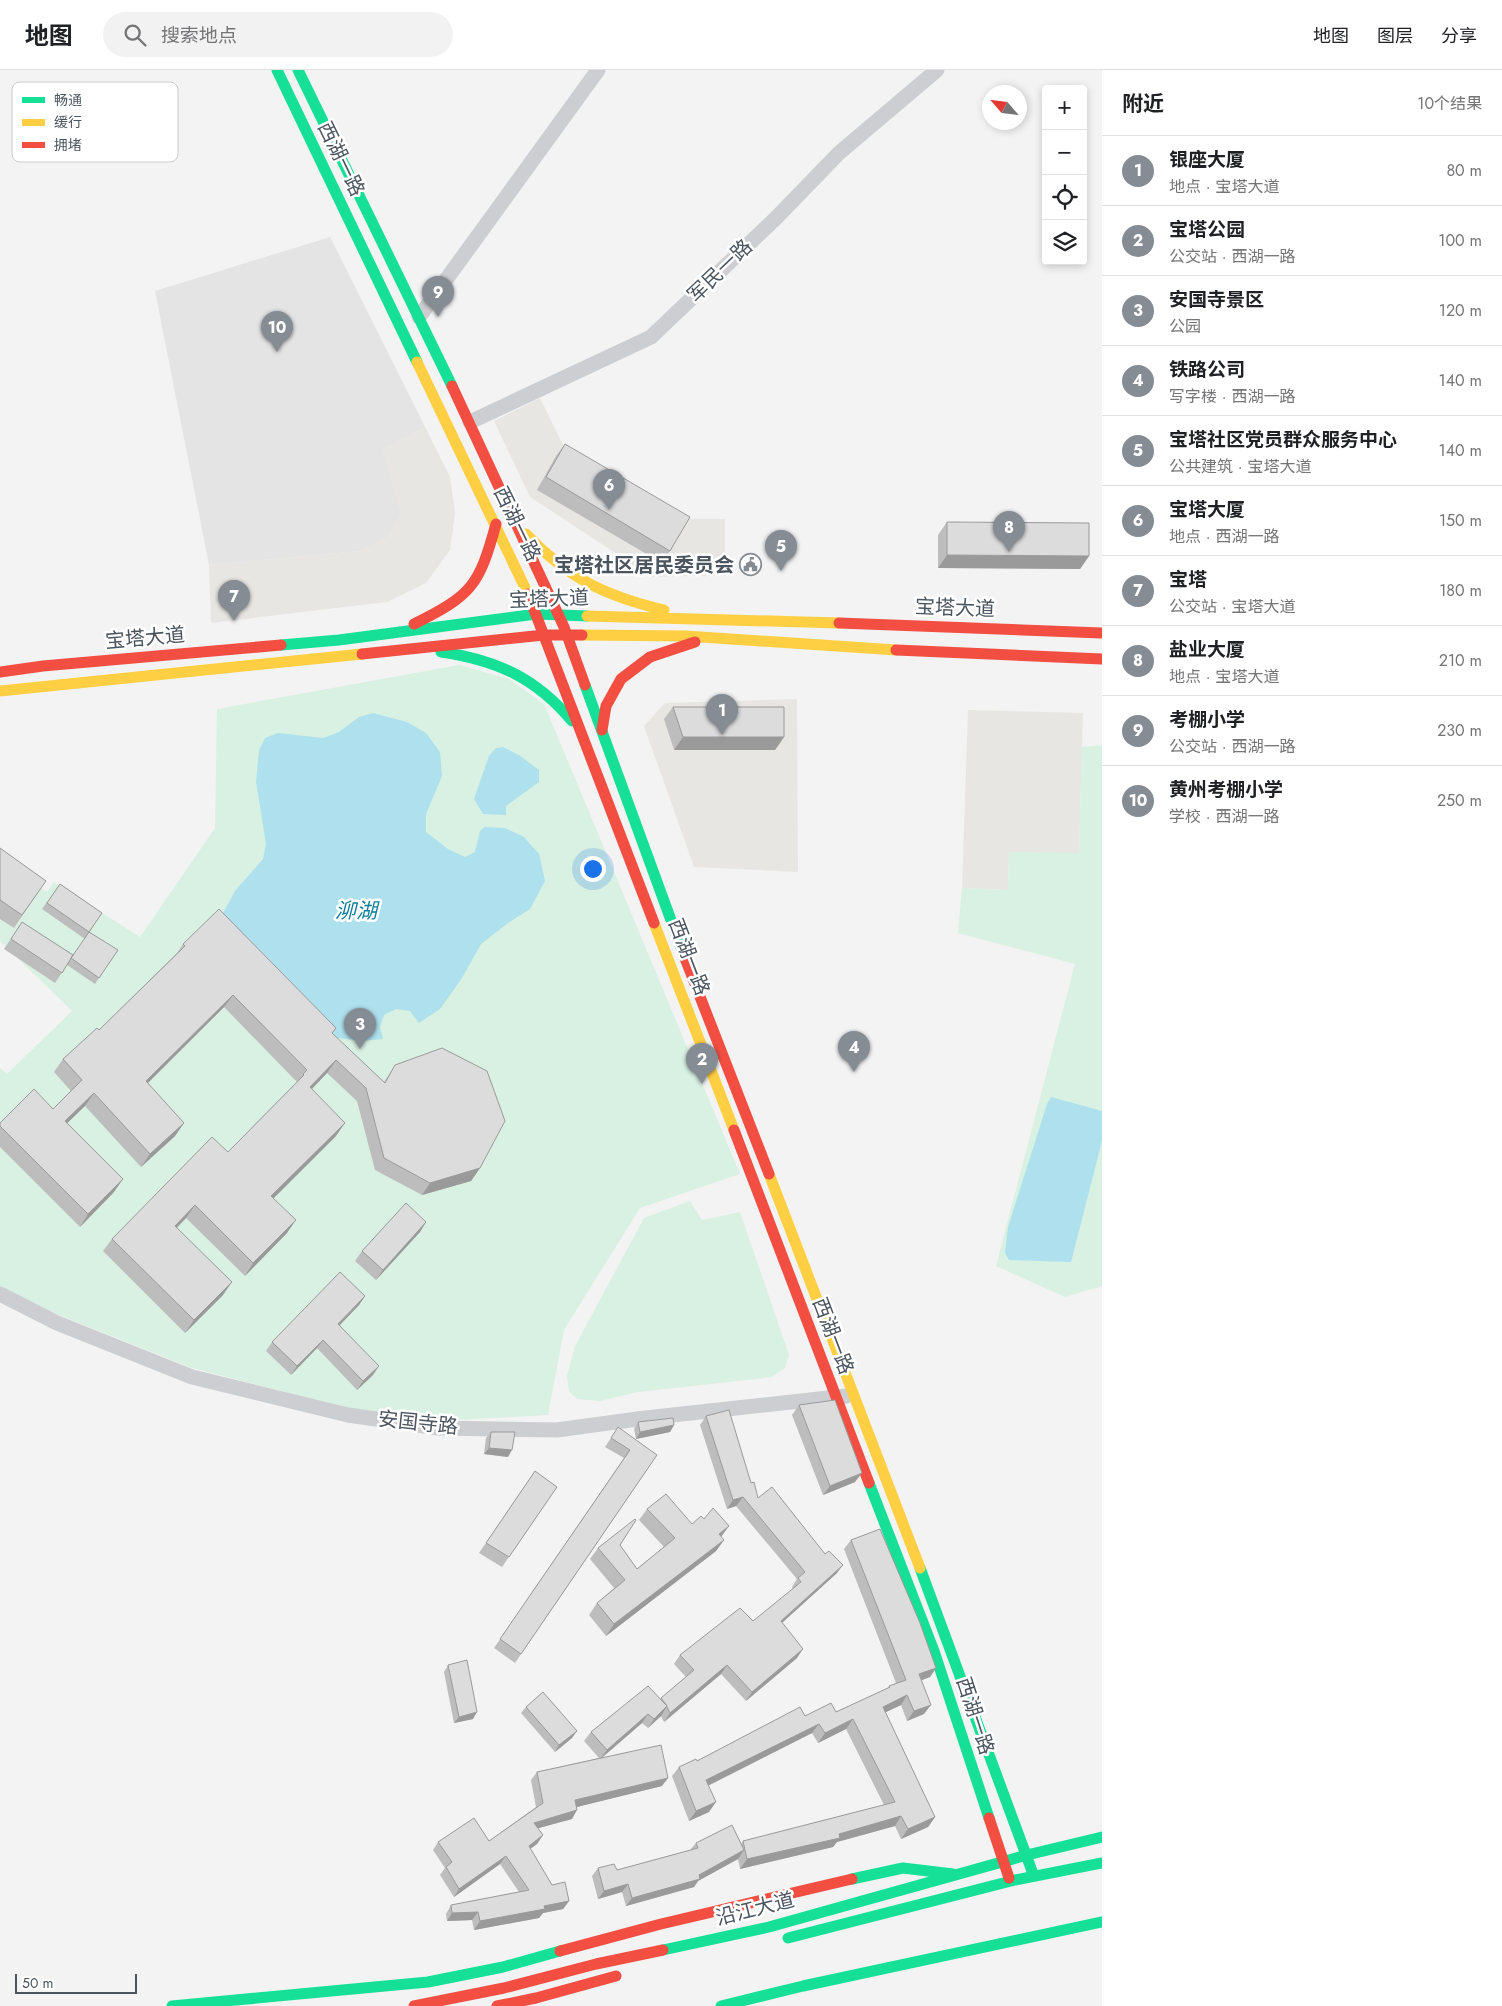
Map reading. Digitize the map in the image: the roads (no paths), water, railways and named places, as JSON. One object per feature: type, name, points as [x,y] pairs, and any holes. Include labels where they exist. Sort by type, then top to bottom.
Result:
[{"type":"main road","name":"西湖一路","points":[[277,70],[522,579],[934,1651],[1010,1881]]},
{"type":"main road","name":"西湖一路","points":[[298,70],[470,422],[558,615],[691,972],[855,1395],[1034,1876]]},
{"type":"main road","points":[[396,632],[440,612],[470,588],[486,560],[496,524]]},
{"type":"main road","points":[[517,524],[551,559],[597,588],[645,606],[708,620]]},
{"type":"main road","name":"宝塔大道","points":[[0,672],[43,666],[339,640],[536,614],[1102,633]]},
{"type":"main road","name":"宝塔大道","points":[[0,691],[544,635],[706,638],[861,648],[1102,659]]},
{"type":"main road","points":[[602,733],[606,706],[621,679],[650,657],[706,638]]},
{"type":"main road","points":[[396,650],[450,653],[488,661],[527,680],[556,702],[583,736]]},
{"type":"main road","points":[[1071,1844],[1102,1827]]},
{"type":"main road","name":"沿江大道","points":[[414,2006],[504,1988],[596,1964],[769,1927],[1004,1861],[1102,1838]]},
{"type":"main road","name":"沿江大道","points":[[772,1942],[1010,1881],[1102,1862]]},
{"type":"main road","points":[[172,2006],[428,1982],[503,1967],[661,1924],[903,1868],[956,1874]]},
{"type":"main road","points":[[721,2006],[813,1984],[1102,1922]]},
{"type":"main road","points":[[497,2006],[536,1998],[625,1974]]},
{"type":"street","points":[[419,317],[598,70]]},
{"type":"street","name":"军民一路","points":[[470,422],[651,337],[776,218],[839,153],[937,70]]},
{"type":"street","name":"安国寺路","points":[[0,1294],[57,1323],[192,1377],[348,1415],[438,1428],[558,1430],[645,1418],[855,1395]]},
{"type":"water","name":"泖湖","points":[[373,713],[407,722],[426,733],[440,752],[442,776],[426,814],[426,832],[448,849],[465,857],[475,852],[480,831],[485,827],[505,828],[524,837],[539,854],[545,881],[530,909],[481,944],[462,978],[440,1009],[419,1023],[410,1011],[396,1009],[384,1015],[380,1027],[383,1039],[361,1041],[323,1036],[221,917],[235,891],[263,859],[266,844],[256,782],[259,750],[265,738],[278,733],[323,738],[339,732],[359,717]]},
{"type":"water","points":[[503,747],[519,755],[539,770],[539,782],[506,806],[506,815],[483,814],[474,799],[489,756],[496,748]]},
{"type":"water","points":[[1051,1097],[1102,1111],[1102,1141],[1071,1262],[1009,1260],[1005,1253],[1008,1227],[1047,1104]]},
{"type":"place","name":"考棚小学","points":[[438,317]]},
{"type":"place","name":"黄州考棚小学","points":[[277,352]]},
{"type":"place","name":"宝塔大厦","points":[[609,510]]},
{"type":"place","name":"盐业大厦","points":[[1009,552]]},
{"type":"place","name":"宝塔社区居民委员会","points":[[750,565]]},
{"type":"place","name":"宝塔社区党员群众服务中心","points":[[781,571]]},
{"type":"place","name":"宝塔","points":[[234,621]]},
{"type":"place","name":"银座大厦","points":[[722,735]]},
{"type":"place","name":"安国寺景区","points":[[360,1049]]},
{"type":"place","name":"铁路公司","points":[[854,1072]]},
{"type":"place","name":"宝塔公园","points":[[702,1084]]}]
